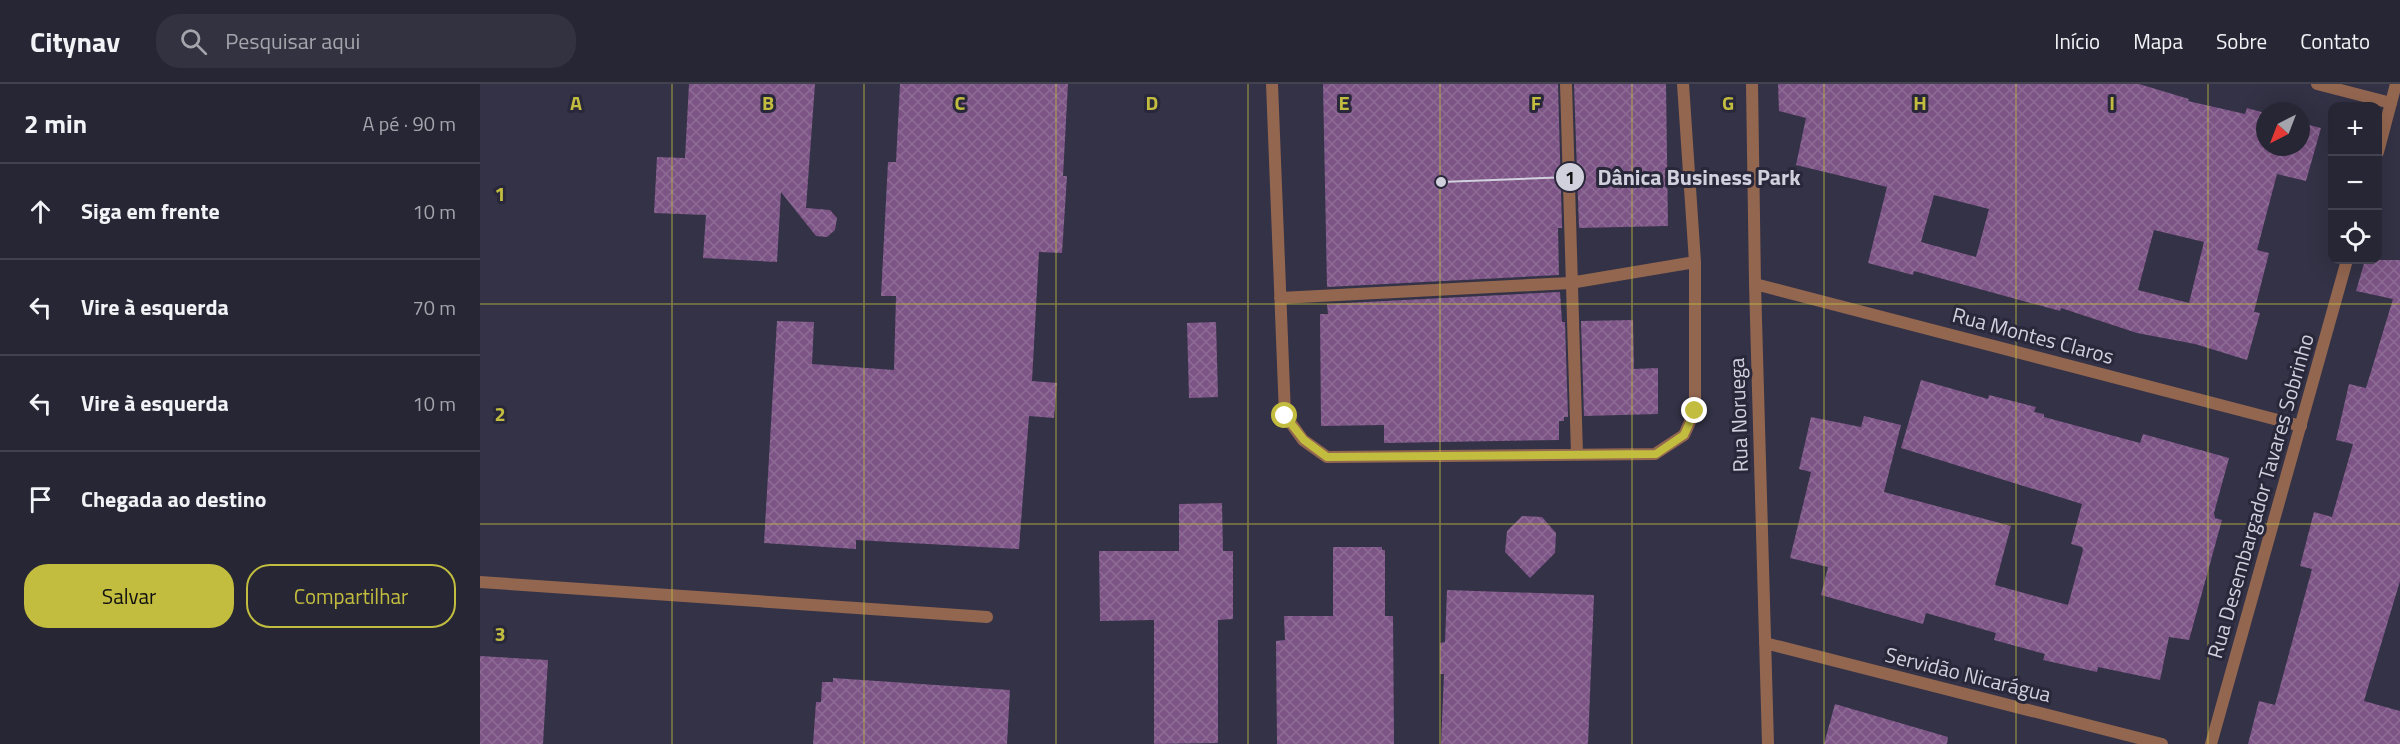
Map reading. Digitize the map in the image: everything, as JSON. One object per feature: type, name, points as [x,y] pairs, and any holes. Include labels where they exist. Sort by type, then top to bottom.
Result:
[{"type":"street","points":[[1272,84],[1285,416],[1304,440],[1327,457],[1656,454],[1684,435],[1695,411],[1695,262],[1683,84]]},
{"type":"street","points":[[1566,84],[1570,283],[1577,454]]},
{"type":"street","name":"Rua Noruega","points":[[1752,84],[1755,284],[1768,744]]},
{"type":"street","points":[[2317,84],[2391,103]]},
{"type":"street","points":[[2382,137],[2396,84]]},
{"type":"street","points":[[1280,298],[1570,283],[1695,262]]},
{"type":"street","name":"Rua Desembargador Tavares Sobrinho","points":[[2211,744],[2347,264]]},
{"type":"street","name":"Rua Montes Claros","points":[[1755,284],[2301,426]]},
{"type":"street","points":[[480,582],[987,617]]},
{"type":"street","name":"Servidão Nicarágua","points":[[1765,643],[2162,744]]},
{"type":"building","points":[[689,84],[815,84],[806,208],[830,210],[837,218],[835,230],[827,237],[816,236],[781,192],[777,262],[703,258],[706,215],[654,213],[657,157],[685,158]]},
{"type":"building","points":[[900,84],[1068,84],[1063,176],[1067,176],[1062,253],[1039,252],[1032,381],[1057,383],[1054,418],[1029,416],[1019,549],[856,540],[856,549],[764,543],[777,321],[814,322],[812,364],[894,370],[896,296],[881,296],[888,162],[896,162]]},
{"type":"building","points":[[1323,84],[1558,84],[1562,228],[1558,228],[1559,275],[1327,287]]},
{"type":"building","points":[[1574,84],[1666,84],[1668,226],[1579,228]]},
{"type":"building","points":[[1778,84],[2139,84],[2189,99],[2188,101],[2245,114],[2247,108],[2256,110],[2256,156],[2310,156],[2310,125],[2321,128],[2306,181],[2277,174],[2257,250],[2269,253],[2254,312],[2260,313],[2247,360],[2195,344],[2137,333],[2061,308],[2060,311],[1914,271],[1913,275],[1868,263],[1887,187],[1796,165],[1806,118],[1779,111]],"holes":[[[1934,195],[1989,209],[1976,257],[1921,242]],[[2154,230],[2204,242],[2189,303],[2138,290]]]},
{"type":"building","points":[[2382,260],[2400,260],[2400,581],[2364,701],[2400,711],[2400,744],[2248,744],[2259,701],[2275,705],[2312,569],[2300,566],[2314,512],[2332,517],[2353,444],[2336,440],[2349,384],[2366,388],[2393,299],[2356,291],[2364,264],[2382,264]]},
{"type":"building","points":[[1560,292],[1562,322],[1565,322],[1568,417],[1564,417],[1564,421],[1559,421],[1559,440],[1384,443],[1384,425],[1321,426],[1320,314],[1328,314],[1327,304]]},
{"type":"building","points":[[1633,320],[1634,369],[1658,368],[1658,414],[1584,416],[1581,321]]},
{"type":"building","points":[[1216,322],[1218,397],[1189,398],[1187,323]]},
{"type":"building","points":[[1921,380],[1988,399],[1989,395],[2036,407],[2034,412],[2044,414],[2044,417],[2140,443],[2143,434],[2229,458],[2214,513],[2215,518],[2222,520],[2189,640],[2169,637],[2160,680],[2098,667],[2097,672],[2043,660],[2045,654],[1994,640],[1996,633],[1926,613],[1923,624],[1821,595],[1828,567],[1790,558],[1811,472],[1799,469],[1811,417],[1861,427],[1864,416],[1901,425],[1884,492],[2011,526],[1995,585],[2068,605],[2083,550],[2082,547],[2071,544],[2082,504],[1901,448]]},
{"type":"building","points":[[1222,503],[1223,551],[1233,551],[1233,619],[1218,620],[1218,743],[1154,744],[1154,620],[1100,621],[1099,551],[1179,551],[1179,504]]},
{"type":"building","points":[[1522,516],[1542,517],[1556,533],[1555,553],[1530,578],[1505,552],[1507,531]]},
{"type":"building","points":[[1333,547],[1382,547],[1382,550],[1385,550],[1385,616],[1393,616],[1394,744],[1277,744],[1276,641],[1285,640],[1284,616],[1333,616]]},
{"type":"building","points":[[1447,590],[1594,595],[1588,744],[1441,744],[1444,674],[1440,674],[1440,643],[1445,642]]},
{"type":"building","points":[[480,656],[548,660],[543,744],[480,744]]},
{"type":"building","points":[[833,678],[1010,690],[1007,744],[813,744],[816,702],[821,702],[822,682],[833,682]]},
{"type":"building","points":[[1835,704],[1948,737],[1947,744],[1824,744]]},
{"type":"place","name":"Dânica Business Park","points":[[1441,182]]},
{"type":"route","points":[[1285,416],[1304,440],[1327,457],[1656,454],[1684,435],[1695,411]]}]
